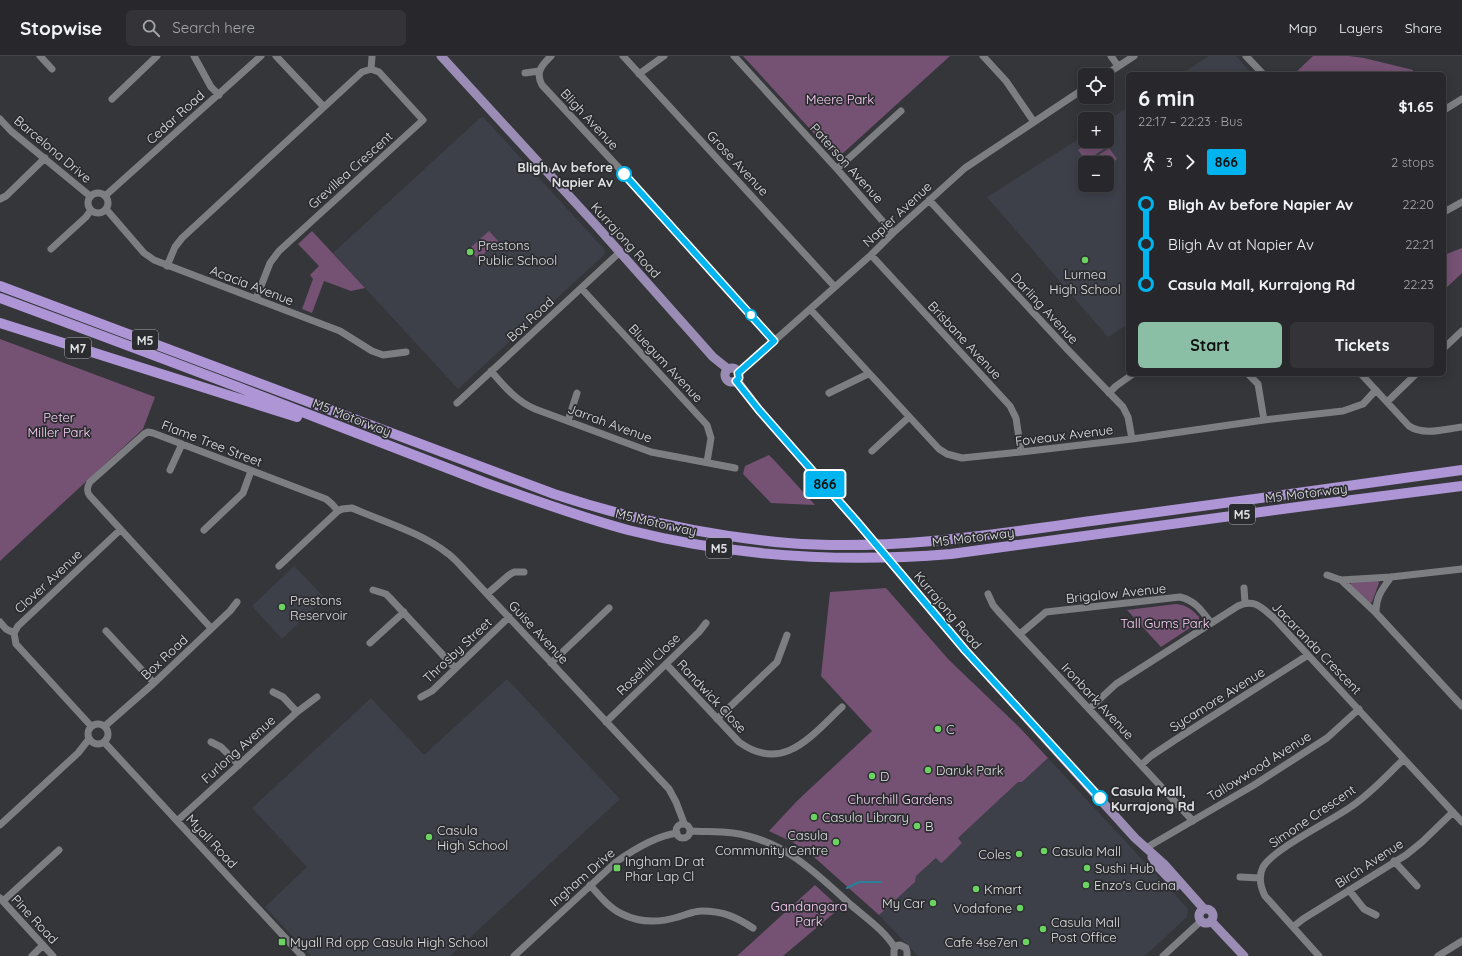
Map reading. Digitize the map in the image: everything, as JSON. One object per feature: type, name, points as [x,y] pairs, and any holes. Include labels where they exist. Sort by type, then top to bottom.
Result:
[{"type":"highway","name":"M5 Motorway","points":[[0,286],[546,491],[633,518],[718,535],[789,543],[819,544],[877,544],[968,538],[1462,470]]},
{"type":"highway","name":"M5 Motorway","points":[[0,298],[560,510],[629,530],[701,545],[779,556],[906,558],[965,552],[1462,486]]},
{"type":"highway","name":"M7","points":[[0,323],[157,372]]},
{"type":"highway","points":[[0,328],[157,372],[254,402],[428,461]]},
{"type":"main road","name":"Kurrajong Road","points":[[441,56],[620,252],[713,358],[728,369]]},
{"type":"main road","points":[[734,368],[738,377],[732,383],[726,380],[724,374],[728,369],[734,368]]},
{"type":"main road","name":"Kurrajong Road","points":[[738,377],[759,410],[858,523],[965,650],[1147,849],[1164,864],[1201,914],[1210,910],[1213,913],[1211,921]]},
{"type":"main road","points":[[1201,914],[1206,923],[1211,921],[1244,956]]},
{"type":"street","points":[[40,56],[52,69]]},
{"type":"street","points":[[112,99],[157,56]]},
{"type":"street","points":[[194,56],[211,87],[219,95]]},
{"type":"street","name":"Cedar Road","points":[[105,196],[261,56]]},
{"type":"street","points":[[276,56],[324,107]]},
{"type":"street","points":[[525,73],[539,72],[543,64],[551,56]]},
{"type":"street","name":"Grose Avenue","points":[[623,56],[835,287]]},
{"type":"street","points":[[639,74],[664,56]]},
{"type":"street","name":"Paterson Avenue","points":[[734,56],[893,233]]},
{"type":"street","points":[[983,56],[1014,92],[1034,122]]},
{"type":"street","points":[[1111,56],[1118,66]]},
{"type":"street","points":[[1114,69],[1134,56]]},
{"type":"street","points":[[1246,56],[1261,72]]},
{"type":"street","points":[[167,266],[175,248],[182,238],[362,72],[371,69],[372,58]]},
{"type":"street","name":"Grevillea Crescent","points":[[256,299],[270,263],[279,251],[423,120],[381,73],[371,69]]},
{"type":"street","name":"Bligh Avenue","points":[[539,72],[539,80],[542,85],[643,194],[774,341]]},
{"type":"street","name":"Napier Avenue","points":[[738,377],[774,341],[969,165],[1078,93]]},
{"type":"street","points":[[1446,109],[1462,99]]},
{"type":"street","points":[[837,169],[900,111]]},
{"type":"street","name":"Barcelona Drive","points":[[0,119],[11,131],[90,196]]},
{"type":"street","points":[[0,200],[45,158]]},
{"type":"street","points":[[96,193],[105,196],[108,204],[106,209],[97,213],[91,210],[88,205],[90,196],[96,193]]},
{"type":"street","name":"Darling Avenue","points":[[930,200],[1126,412],[1132,438]]},
{"type":"street","points":[[1446,211],[1462,202]]},
{"type":"street","name":"Acacia Avenue","points":[[106,209],[144,253],[154,260],[340,331],[372,351],[383,355],[406,352]]},
{"type":"street","points":[[51,249],[86,217],[91,210]]},
{"type":"street","name":"Box Road","points":[[457,403],[620,252]]},
{"type":"street","name":"Brisbane Avenue","points":[[871,255],[1010,406],[1016,418],[1021,452]]},
{"type":"street","name":"Bluegum Avenue","points":[[581,288],[707,425],[711,438],[707,462]]},
{"type":"street","name":"Foveaux Avenue","points":[[810,309],[868,374],[939,449],[947,454],[962,458],[1021,452],[1343,411],[1363,404],[1376,390]]},
{"type":"street","points":[[1446,343],[1462,331]]},
{"type":"street","name":"Jarrah Avenue","points":[[491,371],[512,394],[522,402],[535,409],[651,452],[736,468]]},
{"type":"street","points":[[829,393],[868,374]]},
{"type":"street","points":[[1109,393],[1130,376]]},
{"type":"street","points":[[1250,376],[1258,384],[1264,420]]},
{"type":"street","points":[[1363,376],[1409,426],[1416,430],[1423,432],[1462,427]]},
{"type":"street","points":[[1387,402],[1414,376]]},
{"type":"street","points":[[568,421],[577,393]]},
{"type":"street","points":[[872,451],[909,417]]},
{"type":"street","name":"Flame Tree Street","points":[[211,628],[120,530],[88,492],[87,486],[90,482],[144,434],[153,432],[326,499],[338,511]]},
{"type":"street","points":[[170,470],[182,444]]},
{"type":"street","points":[[204,530],[243,493],[251,471]]},
{"type":"street","name":"Guise Avenue","points":[[338,511],[342,508],[352,508],[424,538],[448,553],[669,789],[676,802],[684,824]]},
{"type":"street","points":[[279,566],[338,511]]},
{"type":"street","name":"Clover Avenue","points":[[90,726],[16,644],[14,633],[18,626],[120,530]]},
{"type":"street","points":[[1327,575],[1341,580],[1391,577],[1462,569]]},
{"type":"street","points":[[487,594],[514,572],[524,572]]},
{"type":"street","points":[[1376,613],[1380,592],[1391,577]]},
{"type":"street","points":[[1341,580],[1376,613],[1459,698],[1462,706]]},
{"type":"street","points":[[1089,709],[1116,684],[1245,603],[1244,588]]},
{"type":"street","points":[[373,590],[386,594],[455,668]]},
{"type":"street","name":"Ironbark Avenue","points":[[988,594],[993,605],[1193,822]]},
{"type":"street","name":"Brigalow Avenue","points":[[1020,634],[1046,612],[1180,597],[1188,599],[1196,604],[1211,623]]},
{"type":"street","name":"Box Road","points":[[105,726],[154,683],[237,602]]},
{"type":"street","name":"Jacaranda Crescent","points":[[1245,603],[1253,603],[1258,605],[1274,618],[1462,822]]},
{"type":"street","points":[[551,663],[609,608]]},
{"type":"street","points":[[370,643],[404,612]]},
{"type":"street","name":"Throsby Street","points":[[421,697],[432,691],[509,617]]},
{"type":"street","points":[[0,622],[6,629],[14,633]]},
{"type":"street","name":"Rosehill Close","points":[[606,722],[699,632],[706,623]]},
{"type":"street","points":[[106,631],[154,683]]},
{"type":"street","points":[[717,719],[777,662],[787,635]]},
{"type":"street","name":"Sycamore Avenue","points":[[1141,765],[1151,756],[1175,740],[1308,656]]},
{"type":"street","name":"Randwick Close","points":[[666,664],[739,742],[752,750],[760,752],[777,754],[794,749],[802,744],[842,707]]},
{"type":"street","points":[[273,692],[283,697],[297,712]]},
{"type":"street","name":"Furlong Avenue","points":[[177,821],[297,712],[317,697]]},
{"type":"street","name":"Tallowwood Avenue","points":[[1147,849],[1151,845],[1193,822],[1254,785],[1327,738],[1359,709]]},
{"type":"street","points":[[99,723],[105,726],[108,732],[104,742],[94,744],[89,740],[87,733],[90,726],[99,723]]},
{"type":"street","points":[[0,825],[78,753],[89,740]]},
{"type":"street","name":"Myall Road","points":[[104,742],[302,956]]},
{"type":"street","points":[[211,742],[221,747],[239,765]]},
{"type":"street","name":"Simone Crescent","points":[[1260,878],[1264,866],[1268,860],[1284,848],[1364,797],[1404,760]]},
{"type":"street","name":"Birch Avenue","points":[[1293,927],[1303,919],[1394,861],[1406,855],[1422,842],[1453,812]]},
{"type":"street","points":[[684,824],[688,826],[691,831],[685,838],[679,837],[676,833],[678,826],[684,824]]},
{"type":"street","points":[[691,831],[735,833],[770,844],[794,855],[812,869],[892,942],[895,948],[893,951],[894,956]]},
{"type":"street","name":"Ingham Drive","points":[[514,956],[616,862],[629,853],[661,838],[676,833]]},
{"type":"street","points":[[1,900],[59,850]]},
{"type":"street","points":[[1394,861],[1417,886]]},
{"type":"street","points":[[1240,877],[1260,878],[1261,889],[1264,896],[1319,956]]},
{"type":"street","points":[[590,885],[620,913],[639,920],[660,922],[701,911],[729,914],[753,928]]},
{"type":"street","points":[[1349,890],[1364,909],[1376,915]]},
{"type":"street","name":"Pine Road","points":[[1,900],[53,956]]},
{"type":"street","points":[[1162,956],[1201,914]]},
{"type":"street","points":[[1438,956],[1462,941]]},
{"type":"street","points":[[32,956],[43,945]]},
{"type":"street","points":[[895,948],[899,946],[904,947],[907,950],[907,956]]},
{"type":"shaded area","points":[[1209,56],[1236,56],[1250,72],[1184,72]]},
{"type":"shaded area","name":"Lurnea High School","points":[[1126,108],[1126,325],[1108,337],[987,197],[1078,139],[1078,148],[1114,148],[1114,116]]},
{"type":"shaded area","name":"Prestons Public School","points":[[480,118],[484,118],[605,250],[604,255],[458,389],[333,253]]},
{"type":"shaded area","points":[[294,566],[325,598],[282,639],[252,606]]},
{"type":"shaded area","name":"Casula High School","points":[[507,679],[620,799],[450,956],[311,956],[265,907],[307,867],[252,808],[371,698],[424,755]]},
{"type":"shaded area","name":"Casula Mall","points":[[1048,758],[1188,909],[1187,917],[1145,956],[918,956],[879,915],[915,882],[916,876],[937,858],[943,862],[962,843],[958,838],[1018,781],[1022,782]]},
{"type":"green space","name":"Meere Park","points":[[743,56],[950,56],[842,154],[833,154]]},
{"type":"green space","points":[[1313,56],[1349,56],[1364,58],[1413,70],[1412,72],[1296,72]]},
{"type":"green space","points":[[1081,148],[1105,148],[1093,156],[1082,156],[1078,150]]},
{"type":"green space","points":[[1109,148],[1117,159],[1114,161],[1114,156],[1097,156]]},
{"type":"green space","points":[[312,231],[365,288],[351,291],[324,281],[312,313],[302,309],[313,279],[310,275],[319,266],[298,244]]},
{"type":"green space","points":[[489,231],[498,241],[478,259],[469,249]]},
{"type":"green space","points":[[1462,248],[1462,273],[1446,288],[1446,254]]},
{"type":"green space","name":"Peter Miller Park","points":[[0,339],[155,397],[143,429],[0,561]]},
{"type":"green space","points":[[769,455],[815,505],[771,503],[743,474],[745,466]]},
{"type":"green space","points":[[1352,581],[1378,581],[1379,583],[1372,602],[1370,603],[1350,585]]},
{"type":"green space","name":"Churchill Gardens","points":[[886,588],[949,660],[1020,728],[1048,758],[1022,782],[1018,782],[958,838],[962,843],[943,862],[941,863],[936,858],[916,876],[915,882],[879,915],[814,857],[794,843],[769,831],[798,800],[872,731],[821,676],[830,592]]},
{"type":"green space","name":"Tall Gums Park","points":[[1176,604],[1186,606],[1199,617],[1199,622],[1161,647],[1127,610]]},
{"type":"green space","name":"Gandangara Park","points":[[815,885],[840,908],[783,956],[737,956]]},
{"type":"waterway","points":[[847,888],[859,882],[881,882]]},
{"type":"bus line","name":"866","points":[[624,174],[774,341],[738,373],[739,378],[736,381],[759,410],[858,523],[935,616],[1100,798]]},
{"type":"place","name":"Bligh Av before Napier Av","points":[[624,174]]},
{"type":"place","name":"Prestons Public School","points":[[470,252]]},
{"type":"place","name":"Lurnea High School","points":[[1085,260]]},
{"type":"place","name":"Prestons Reservoir","points":[[282,607]]},
{"type":"place","name":"C","points":[[938,729]]},
{"type":"place","name":"Daruk Park","points":[[928,770]]},
{"type":"place","name":"D","points":[[872,776]]},
{"type":"place","name":"Casula Mall, Kurrajong Rd","points":[[1100,798]]},
{"type":"place","name":"Casula Library","points":[[814,817]]},
{"type":"place","name":"B","points":[[917,826]]},
{"type":"place","name":"Casula High School","points":[[429,837]]},
{"type":"place","name":"Casula Community Centre","points":[[836,842]]},
{"type":"place","name":"Casula Mall","points":[[1044,851]]},
{"type":"place","name":"Coles","points":[[1019,854]]},
{"type":"place","name":"Ingham Dr at Phar Lap Cl","points":[[617,868]]},
{"type":"place","name":"Sushi Hub","points":[[1087,868]]},
{"type":"place","name":"Enzo's Cucina","points":[[1086,885]]},
{"type":"place","name":"Kmart","points":[[976,889]]},
{"type":"place","name":"My Car","points":[[933,903]]},
{"type":"place","name":"Vodafone","points":[[1020,908]]},
{"type":"place","name":"Casula Mall Post Office","points":[[1043,929]]},
{"type":"place","name":"Myall Rd opp Casula High School","points":[[282,942]]},
{"type":"place","name":"Cafe 4se7en","points":[[1026,942]]}]
